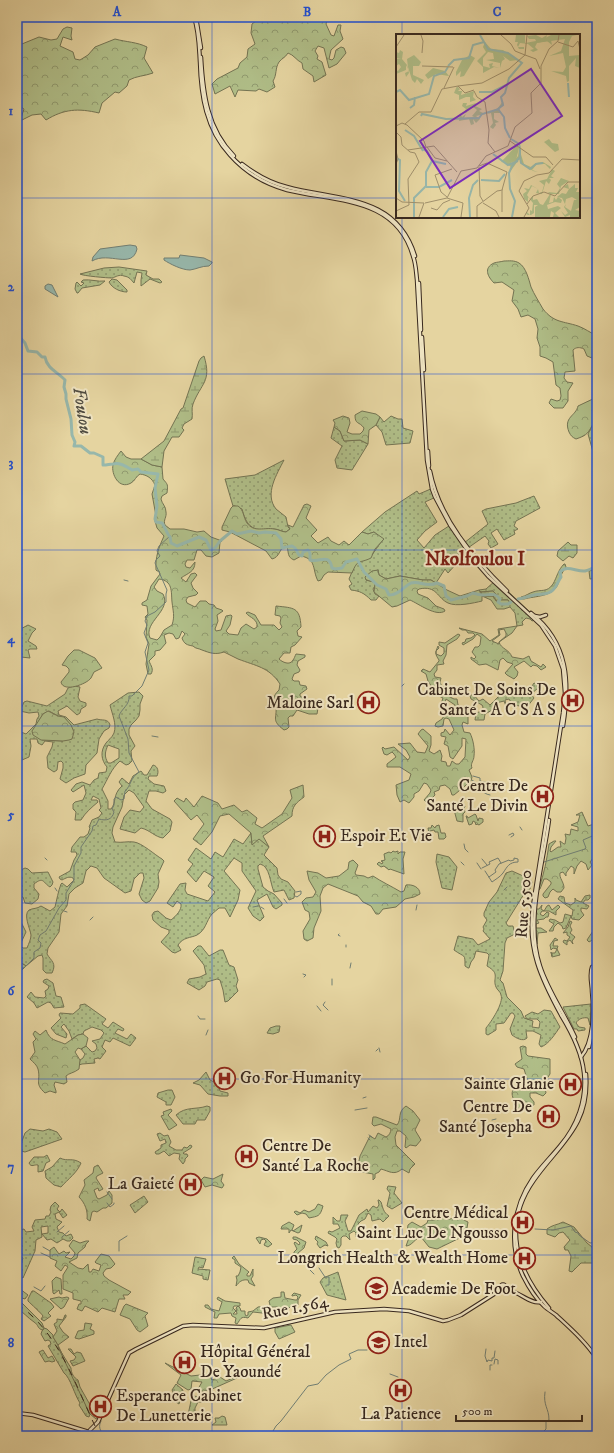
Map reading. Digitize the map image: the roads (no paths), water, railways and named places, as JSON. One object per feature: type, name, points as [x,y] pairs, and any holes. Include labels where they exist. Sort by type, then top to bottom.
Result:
[{"type":"main road","points":[[195,17],[200,36],[203,80],[208,111],[216,132],[232,154],[247,168],[275,183],[287,187],[354,200],[374,208],[384,213],[395,222],[402,229],[410,242],[415,255],[419,280],[430,470],[436,496],[458,536],[474,560],[488,576],[534,617],[546,615],[543,624]]},
{"type":"main road","name":"Rue 5.500","points":[[528,1283],[517,1250],[516,1238],[519,1211],[526,1192],[533,1181],[565,1143],[578,1122],[583,1108],[586,1092],[586,1078],[582,1057],[572,1030],[544,978],[537,956],[534,939],[535,907],[567,697],[566,673],[560,652],[554,639],[543,624],[534,617]]},
{"type":"main road","name":"Rue 5.500","points":[[534,617],[555,646],[564,679],[563,713],[532,913],[533,949],[542,978],[570,1029],[582,1057],[584,1080],[581,1107],[573,1126],[563,1142],[532,1179],[518,1208],[514,1226],[514,1244],[518,1263],[539,1301]]},
{"type":"main road","points":[[582,1057],[590,1043],[592,1032],[595,1013],[592,972],[597,965]]},
{"type":"main road","points":[[528,1283],[543,1306],[550,1310]]},
{"type":"main road","name":"Rue 1.564","points":[[89,1432],[98,1422],[129,1353],[136,1348],[184,1326],[203,1325],[264,1328],[292,1323],[335,1312],[384,1309],[409,1311],[445,1321],[461,1315],[503,1288],[531,1299]]},
{"type":"main road","points":[[534,1294],[531,1299],[539,1301],[550,1310],[579,1337],[597,1359]]},
{"type":"main road","points":[[17,1413],[33,1415],[89,1432],[88,1436]]},
{"type":"waterway","name":"Foulou","points":[[17,334],[25,343],[28,351],[37,352],[42,357],[45,357],[48,365],[65,380],[64,387],[71,419],[72,435],[75,442],[74,446],[81,446],[90,453],[103,457],[103,465],[118,464],[132,470],[138,469],[141,472],[158,474],[155,488],[157,506],[155,519],[156,522],[162,523],[170,537],[171,543],[177,546],[199,537],[206,540],[211,550],[215,548],[220,541],[232,531],[237,534],[251,531],[259,533],[276,533],[281,539],[282,548],[292,546],[299,555],[302,556],[303,552],[308,550],[310,553],[310,560],[329,560],[332,568],[335,569],[342,568],[346,562],[357,559],[364,572],[377,585],[386,589],[389,595],[398,592],[414,582],[429,585],[437,583],[444,586],[446,596],[451,600],[473,593],[494,595],[500,599],[498,602],[501,604],[508,604],[511,602]]},
{"type":"waterway","points":[[17,971],[25,967],[34,958],[34,952],[40,948],[41,943],[38,940],[40,935],[46,931],[59,908],[66,900],[66,893],[74,880],[74,866],[81,853],[81,847],[92,831],[93,826],[96,825],[99,819],[106,820],[112,817],[114,812],[112,809],[114,799],[116,797],[121,800],[124,799],[125,791],[139,772],[129,753],[128,739],[119,716],[127,704],[129,696],[132,696],[142,686],[149,670],[145,652],[148,643],[144,633],[147,625],[145,621],[147,616],[155,612],[166,602],[167,590],[155,563],[160,556],[157,551],[159,546],[170,536]]},
{"type":"waterway","name":"Foulou","points":[[518,599],[551,592],[556,587],[561,577],[560,572],[563,570],[569,568],[585,571],[597,566]]},
{"type":"waterway","points":[[124,580],[128,581]]},
{"type":"waterway","points":[[152,736],[158,737]]},
{"type":"waterway","points":[[473,776],[480,778],[480,781],[492,784],[493,788]]},
{"type":"waterway","points":[[472,780],[484,793],[490,795]]},
{"type":"waterway","points":[[509,835],[513,833],[514,835],[511,837]]},
{"type":"waterway","points":[[544,862],[585,849],[583,840],[597,834]]},
{"type":"waterway","points":[[464,844],[465,849],[468,852]]},
{"type":"waterway","points":[[482,868],[490,864],[489,862],[498,858],[501,863]]},
{"type":"waterway","points":[[485,871],[492,882],[501,876],[510,864],[518,862],[518,859],[514,858],[514,860],[509,860],[499,864],[495,870],[496,872],[489,877]]},
{"type":"waterway","points":[[482,859],[487,865]]},
{"type":"waterway","points":[[461,862],[464,865]]},
{"type":"waterway","points":[[477,863],[481,869]]},
{"type":"waterway","points":[[504,890],[507,887]]},
{"type":"waterway","points":[[295,896],[297,897],[301,894],[301,891],[296,892]]},
{"type":"waterway","points":[[284,899],[287,903]]},
{"type":"waterway","points":[[416,910],[417,905]]},
{"type":"waterway","points":[[253,907],[258,906]]},
{"type":"waterway","points":[[90,920],[93,917]]},
{"type":"waterway","points":[[350,968],[351,963]]},
{"type":"waterway","points":[[303,974],[306,975],[304,977]]},
{"type":"waterway","points":[[332,979],[332,985]]},
{"type":"waterway","points":[[325,1002],[323,1005],[328,1010]]},
{"type":"waterway","points":[[317,1006],[321,1011]]},
{"type":"waterway","points":[[198,1016],[200,1019],[205,1019]]},
{"type":"waterway","points":[[206,1035],[208,1030]]},
{"type":"waterway","points":[[379,1048],[380,1052]]},
{"type":"waterway","points":[[355,1110],[367,1108]]},
{"type":"waterway","points":[[492,1120],[496,1119]]},
{"type":"waterway","points":[[107,1192],[112,1199]]},
{"type":"waterway","points":[[107,1203],[110,1207],[114,1203]]},
{"type":"waterway","points":[[57,1232],[64,1226]]},
{"type":"waterway","points":[[535,1229],[553,1230],[571,1226],[575,1232],[590,1243],[597,1242]]},
{"type":"waterway","points":[[62,1237],[69,1231]]},
{"type":"waterway","points":[[119,1251],[119,1241],[127,1236]]},
{"type":"waterway","points":[[43,1247],[50,1251]]},
{"type":"waterway","points":[[41,1253],[50,1257]]},
{"type":"waterway","points":[[319,1268],[325,1277],[329,1277],[329,1285],[327,1285]]},
{"type":"waterway","points":[[310,1270],[314,1274]]},
{"type":"waterway","points":[[34,1287],[41,1291],[45,1286]]},
{"type":"waterway","points":[[486,1349],[485,1356],[487,1362],[488,1360],[492,1361],[495,1351]]},
{"type":"waterway","points":[[270,1436],[276,1426],[308,1386],[318,1384],[326,1375],[339,1365],[351,1359],[349,1354],[358,1350],[367,1350]]},
{"type":"waterway","points":[[494,1364],[495,1359],[498,1360],[498,1364]]},
{"type":"waterway","points":[[490,1370],[490,1365],[492,1365]]},
{"type":"waterway","points":[[390,1374],[398,1377]]},
{"type":"waterway","points":[[539,1436],[546,1429],[546,1421],[549,1420],[545,1401],[545,1392]]},
{"type":"waterway","points":[[101,1421],[100,1428],[104,1436]]},
{"type":"waterway","points":[[90,1435],[97,1436]]},
{"type":"waterway","points":[[142,1435],[151,1435]]},
{"type":"railway","points":[[17,1304],[31,1315],[54,1343],[64,1359],[95,1426],[102,1436]]},
{"type":"place","name":"Cabinet De Soins De Santé - A C S A S","points":[[572,700]]},
{"type":"place","name":"Maloine Sarl","points":[[369,703]]},
{"type":"place","name":"Centre De Santé Le Divin","points":[[543,796]]},
{"type":"place","name":"Espoir Et Vie","points":[[324,836]]},
{"type":"place","name":"Go For Humanity","points":[[224,1078]]},
{"type":"place","name":"Sainte Glanie","points":[[570,1084]]},
{"type":"place","name":"Centre De Santé Josepha","points":[[548,1117]]},
{"type":"place","name":"Centre De Santé La Roche","points":[[247,1156]]},
{"type":"place","name":"La Gaieté","points":[[190,1184]]},
{"type":"place","name":"Centre Médical Saint Luc De Ngousso","points":[[523,1223]]},
{"type":"place","name":"Longrich Health & Wealth Home","points":[[524,1258]]},
{"type":"place","name":"Academie De Foot","points":[[377,1289]]},
{"type":"place","name":"Intel","points":[[378,1342]]},
{"type":"place","name":"Hôpital Général De Yaoundé","points":[[184,1362]]},
{"type":"place","name":"La Patience","points":[[401,1390]]},
{"type":"place","name":"Esperance Cabinet De Lunetterie","points":[[100,1406]]},
{"type":"district","name":"Nkolfoulou I","points":[[475,559]]}]
